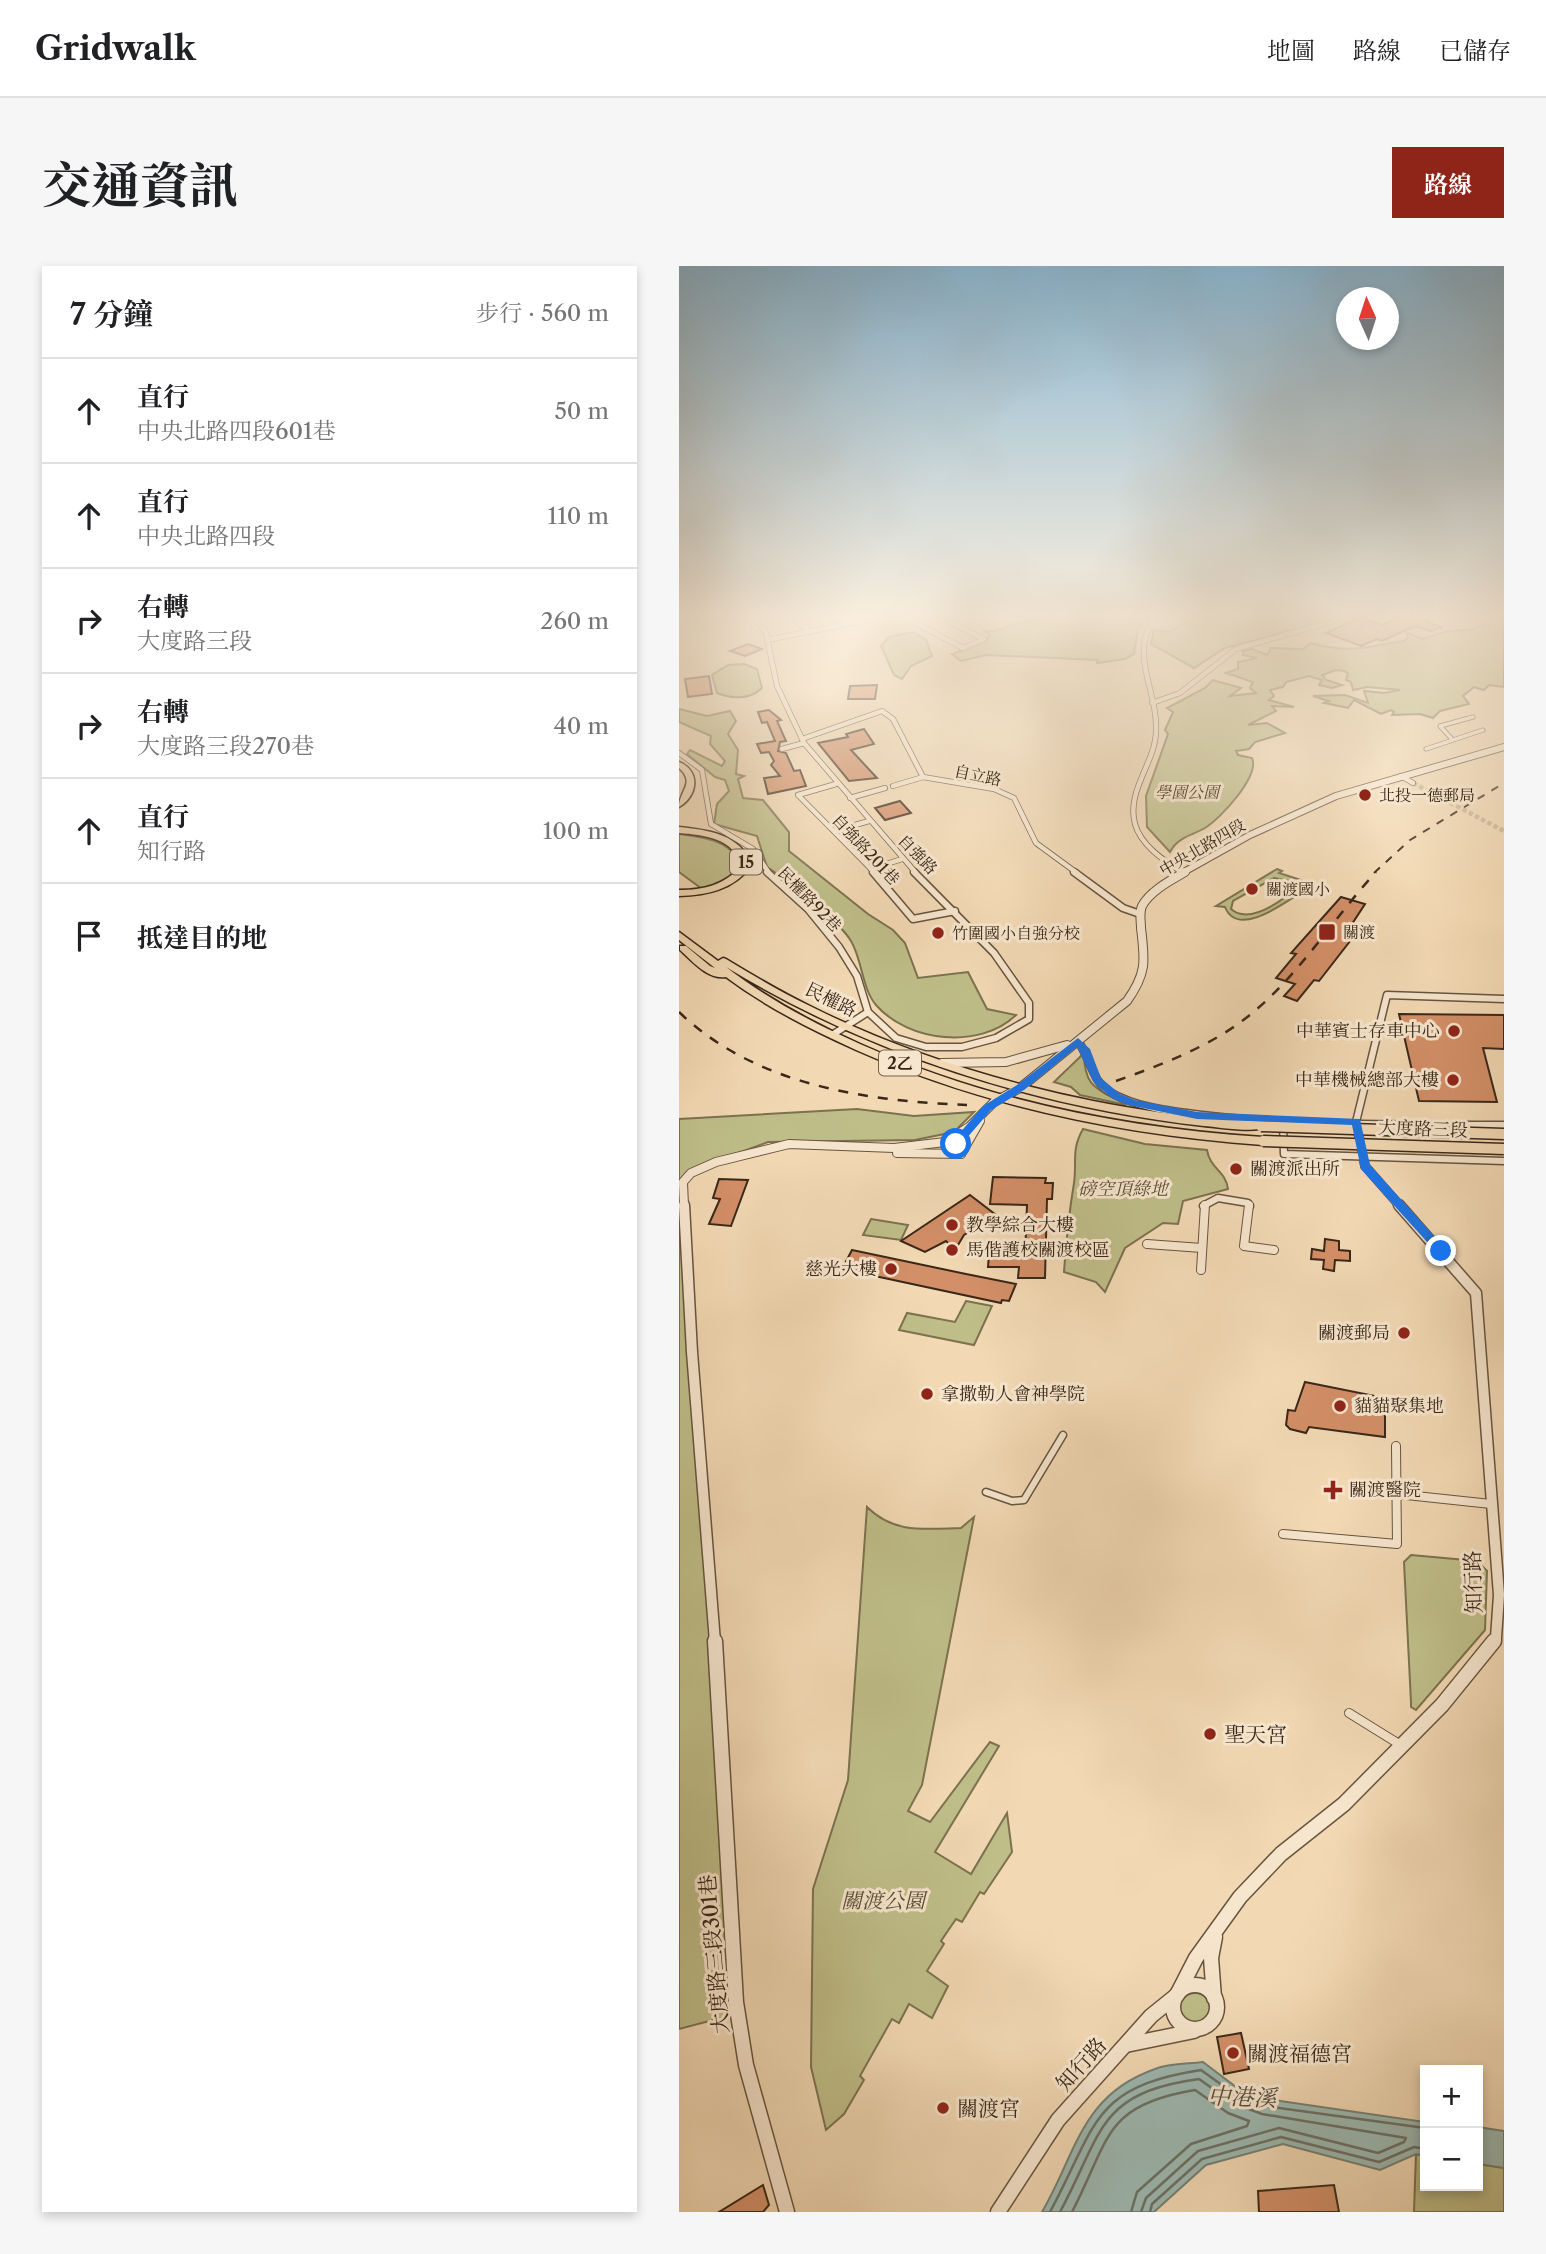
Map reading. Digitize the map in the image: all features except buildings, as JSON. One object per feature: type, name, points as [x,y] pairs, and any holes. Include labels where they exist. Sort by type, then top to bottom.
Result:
[{"type":"main road","points":[[679,764],[689,770],[692,780],[690,790],[679,804]]},
{"type":"main road","name":"15","points":[[679,830],[706,834],[737,846],[745,855],[746,866],[738,878],[723,886],[705,891],[679,893]]},
{"type":"main road","name":"民權路","points":[[679,926],[723,961],[844,1027],[929,1062],[983,1079]]},
{"type":"main road","name":"民權路","points":[[679,935],[755,993],[832,1035],[969,1088]]},
{"type":"main road","points":[[679,945],[706,968],[739,982]]},
{"type":"main road","name":"大度路三段","points":[[983,1079],[1175,1119],[1261,1126],[1504,1134]]},
{"type":"main road","name":"大度路三段","points":[[969,1088],[1118,1126],[1171,1135],[1263,1141],[1504,1149]]},
{"type":"street","name":"自強路","points":[[788,709],[803,741],[836,784],[902,859],[994,953],[1031,1006],[1028,1019],[1016,1029],[962,1047],[926,1048],[896,1038],[868,1012]]},
{"type":"street","points":[[1152,709],[1155,741],[1142,774],[1134,815],[1146,842],[1183,873]]},
{"type":"street","points":[[782,749],[882,711],[893,719],[923,777],[893,786]]},
{"type":"street","points":[[1451,738],[1440,726],[1473,717]]},
{"type":"street","points":[[1426,749],[1451,738],[1483,730]]},
{"type":"street","name":"中央北路四段","points":[[1140,914],[1143,904],[1153,893],[1183,873],[1292,814],[1336,796],[1504,747]]},
{"type":"street","name":"民權路92巷","points":[[679,753],[702,770],[711,824],[753,849],[767,872],[815,919],[857,976],[868,1012]]},
{"type":"street","points":[[1401,776],[1413,783]]},
{"type":"street","name":"自立路","points":[[923,777],[995,789],[1014,797],[1036,843],[1123,908],[1140,914]]},
{"type":"street","name":"自強路201巷","points":[[836,784],[797,795],[871,869],[913,919],[955,911]]},
{"type":"street","points":[[850,798],[885,788]]},
{"type":"street","points":[[834,831],[869,821]]},
{"type":"street","points":[[871,869],[902,859]]},
{"type":"street","points":[[961,1154],[956,1144],[987,1108],[1020,1087],[1127,1001],[1140,983],[1145,965],[1140,914]]},
{"type":"street","points":[[1363,1157],[1356,1122],[1387,995],[1504,999]]},
{"type":"street","points":[[832,1035],[868,1012]]},
{"type":"street","points":[[929,1062],[974,1066],[1016,1062],[1078,1041]]},
{"type":"street","name":"大度路三段","points":[[1078,1041],[1085,1049],[1091,1070],[1116,1096],[1160,1110],[1282,1120],[1504,1125]]},
{"type":"street","points":[[961,1154],[987,1108]]},
{"type":"street","name":"大度路三段","points":[[1282,1120],[1284,1154],[1504,1161]]},
{"type":"street","points":[[855,1147],[938,1144],[969,1127]]},
{"type":"street","name":"大度路三段301巷","points":[[786,2212],[746,2066],[736,2002],[683,1188],[686,1177],[716,1162],[760,1149],[789,1144],[855,1147]]},
{"type":"street","points":[[855,1147],[892,1153],[961,1154]]},
{"type":"street","name":"知行路","points":[[998,2212],[1066,2112],[1151,2016],[1177,1995],[1196,1958],[1215,1936],[1240,1898],[1280,1854],[1344,1804],[1402,1746],[1442,1705],[1496,1638],[1499,1595],[1476,1293],[1365,1166],[1363,1157]]},
{"type":"street","points":[[1201,1270],[1203,1206],[1215,1199],[1243,1200],[1250,1207],[1244,1245],[1274,1250]]},
{"type":"street","points":[[1147,1244],[1202,1248]]},
{"type":"street","points":[[986,1492],[1012,1501],[1024,1500],[1063,1435]]},
{"type":"street","points":[[1283,1534],[1397,1544],[1396,1446]]},
{"type":"street","points":[[1397,1494],[1490,1504]]},
{"type":"street","points":[[1349,1713],[1402,1746]]},
{"type":"street","name":"知行路","points":[[1126,2045],[1199,2030],[1214,2019],[1211,1958],[1215,1936]]},
{"type":"street","points":[[1199,2030],[1187,2028],[1178,2020],[1174,2007],[1177,1995],[1187,1986],[1199,1985],[1214,1999]]},
{"type":"green space","points":[[679,709],[707,716],[730,711],[736,721],[728,734],[738,750],[736,774],[744,776],[738,779],[743,798],[763,800],[789,832],[789,851],[868,914],[893,930],[905,943],[918,978],[968,972],[987,1009],[1016,1015],[1001,1026],[983,1033],[945,1037],[906,1027],[876,1005],[865,982],[855,948],[845,933],[812,901],[767,867],[757,836],[714,824],[717,804],[729,791],[725,780],[715,777],[687,754],[690,750],[722,766],[725,761],[710,744],[711,736],[679,722]]},
{"type":"green space","name":"學園公園","points":[[1168,709],[1274,709],[1276,711],[1248,725],[1267,723],[1285,733],[1255,742],[1249,749],[1236,751],[1238,755],[1252,758],[1253,766],[1245,785],[1220,815],[1205,828],[1181,840],[1170,852],[1147,827],[1146,796],[1168,734],[1165,730],[1173,712]]},
{"type":"green space","points":[[1371,709],[1449,709],[1440,711],[1433,718],[1420,714],[1392,715],[1394,712],[1391,710],[1381,714]]},
{"type":"green space","points":[[679,834],[711,840],[726,847],[738,858],[738,869],[725,881],[702,889],[679,872]]},
{"type":"green space","points":[[1277,869],[1282,871],[1279,873],[1301,880],[1305,890],[1252,919],[1241,920],[1231,916],[1225,907],[1216,906]],"holes":[[[1274,878],[1295,882],[1296,889],[1264,910],[1247,914],[1231,909],[1233,901]]]},
{"type":"green space","points":[[1084,1053],[1087,1075],[1091,1082],[1102,1092],[1126,1105],[1080,1095],[1071,1087],[1054,1082]]},
{"type":"green space","points":[[857,1109],[914,1116],[974,1112],[954,1132],[915,1140],[768,1142],[695,1169],[681,1179],[736,2014],[679,2029],[679,1119]]},
{"type":"green space","name":"磅空頂綠地","points":[[1083,1129],[1145,1144],[1207,1150],[1211,1162],[1224,1178],[1228,1189],[1183,1201],[1178,1224],[1163,1223],[1125,1248],[1105,1292],[1096,1282],[1064,1272],[1076,1150]]},
{"type":"green space","points":[[871,1219],[908,1225],[901,1240],[863,1235]]},
{"type":"green space","points":[[966,1301],[992,1306],[974,1345],[899,1330],[907,1313],[955,1322]]},
{"type":"green space","name":"關渡公園","points":[[867,1507],[888,1522],[911,1528],[961,1528],[974,1517],[922,1785],[908,1811],[930,1822],[990,1742],[999,1746],[935,1852],[971,1874],[1007,1813],[1012,1852],[984,1894],[980,1892],[962,1922],[956,1919],[941,1941],[944,1944],[927,1971],[948,1986],[932,2018],[909,2004],[899,2023],[892,2019],[860,2076],[864,2080],[844,2114],[826,2130],[811,2067],[813,1889],[848,1780]]},
{"type":"green space","points":[[1411,1555],[1477,1561],[1487,1571],[1485,1630],[1416,1710],[1411,1707],[1404,1562]]},
{"type":"green space","points":[[1195,1993],[1206,1997],[1210,2008],[1206,2019],[1195,2023],[1184,2019],[1180,2008],[1184,1997]]},
{"type":"green space","points":[[1416,2154],[1420,2155],[1420,2191],[1483,2191],[1483,2165],[1504,2168],[1504,2212],[1414,2212]]},
{"type":"water","name":"中港溪","points":[[1203,2062],[1240,2090],[1267,2099],[1420,2121],[1420,2155],[1416,2154],[1380,2170],[1283,2144],[1206,2165],[1154,2212],[1042,2212],[1084,2128],[1096,2110],[1130,2080],[1160,2067]]},
{"type":"water","points":[[1483,2128],[1504,2131],[1504,2168],[1483,2165]]},
{"type":"tunnel","points":[[1413,783],[1504,831]]},
{"type":"railway","points":[[1374,873],[1410,840],[1504,783]]},
{"type":"railway","points":[[1116,1081],[1194,1050],[1238,1024],[1258,1008],[1294,972],[1376,872]]},
{"type":"railway","points":[[679,1012],[709,1037],[742,1057],[813,1084],[890,1099],[967,1105]]},
{"type":"place","name":"北投一德郵局","points":[[1365,795]]},
{"type":"place","name":"關渡國小","points":[[1252,889]]},
{"type":"place","name":"關渡","points":[[1327,932]]},
{"type":"place","name":"竹圍國小自強分校","points":[[938,933]]},
{"type":"place","name":"中華賓士存車中心","points":[[1454,1031]]},
{"type":"place","name":"中華機械總部大樓","points":[[1453,1080]]},
{"type":"place","name":"關渡派出所","points":[[1236,1169]]},
{"type":"place","name":"教學綜合大樓","points":[[952,1225]]},
{"type":"place","name":"馬偕護校關渡校區","points":[[952,1250]]},
{"type":"place","name":"慈光大樓","points":[[891,1269]]},
{"type":"place","name":"關渡郵局","points":[[1404,1333]]},
{"type":"place","name":"拿撒勒人會神學院","points":[[927,1394]]},
{"type":"place","name":"貓貓聚集地","points":[[1340,1406]]},
{"type":"place","name":"關渡醫院","points":[[1333,1490]]},
{"type":"place","name":"聖天宮","points":[[1210,1734]]},
{"type":"place","name":"關渡福德宮","points":[[1233,2053]]},
{"type":"place","name":"關渡宮","points":[[943,2108]]},
{"type":"route","points":[[956,1144],[994,1102],[1020,1087],[1078,1041],[1085,1049],[1091,1070],[1107,1090],[1116,1096],[1160,1110],[1243,1118],[1356,1122],[1365,1166],[1441,1251]]}]
